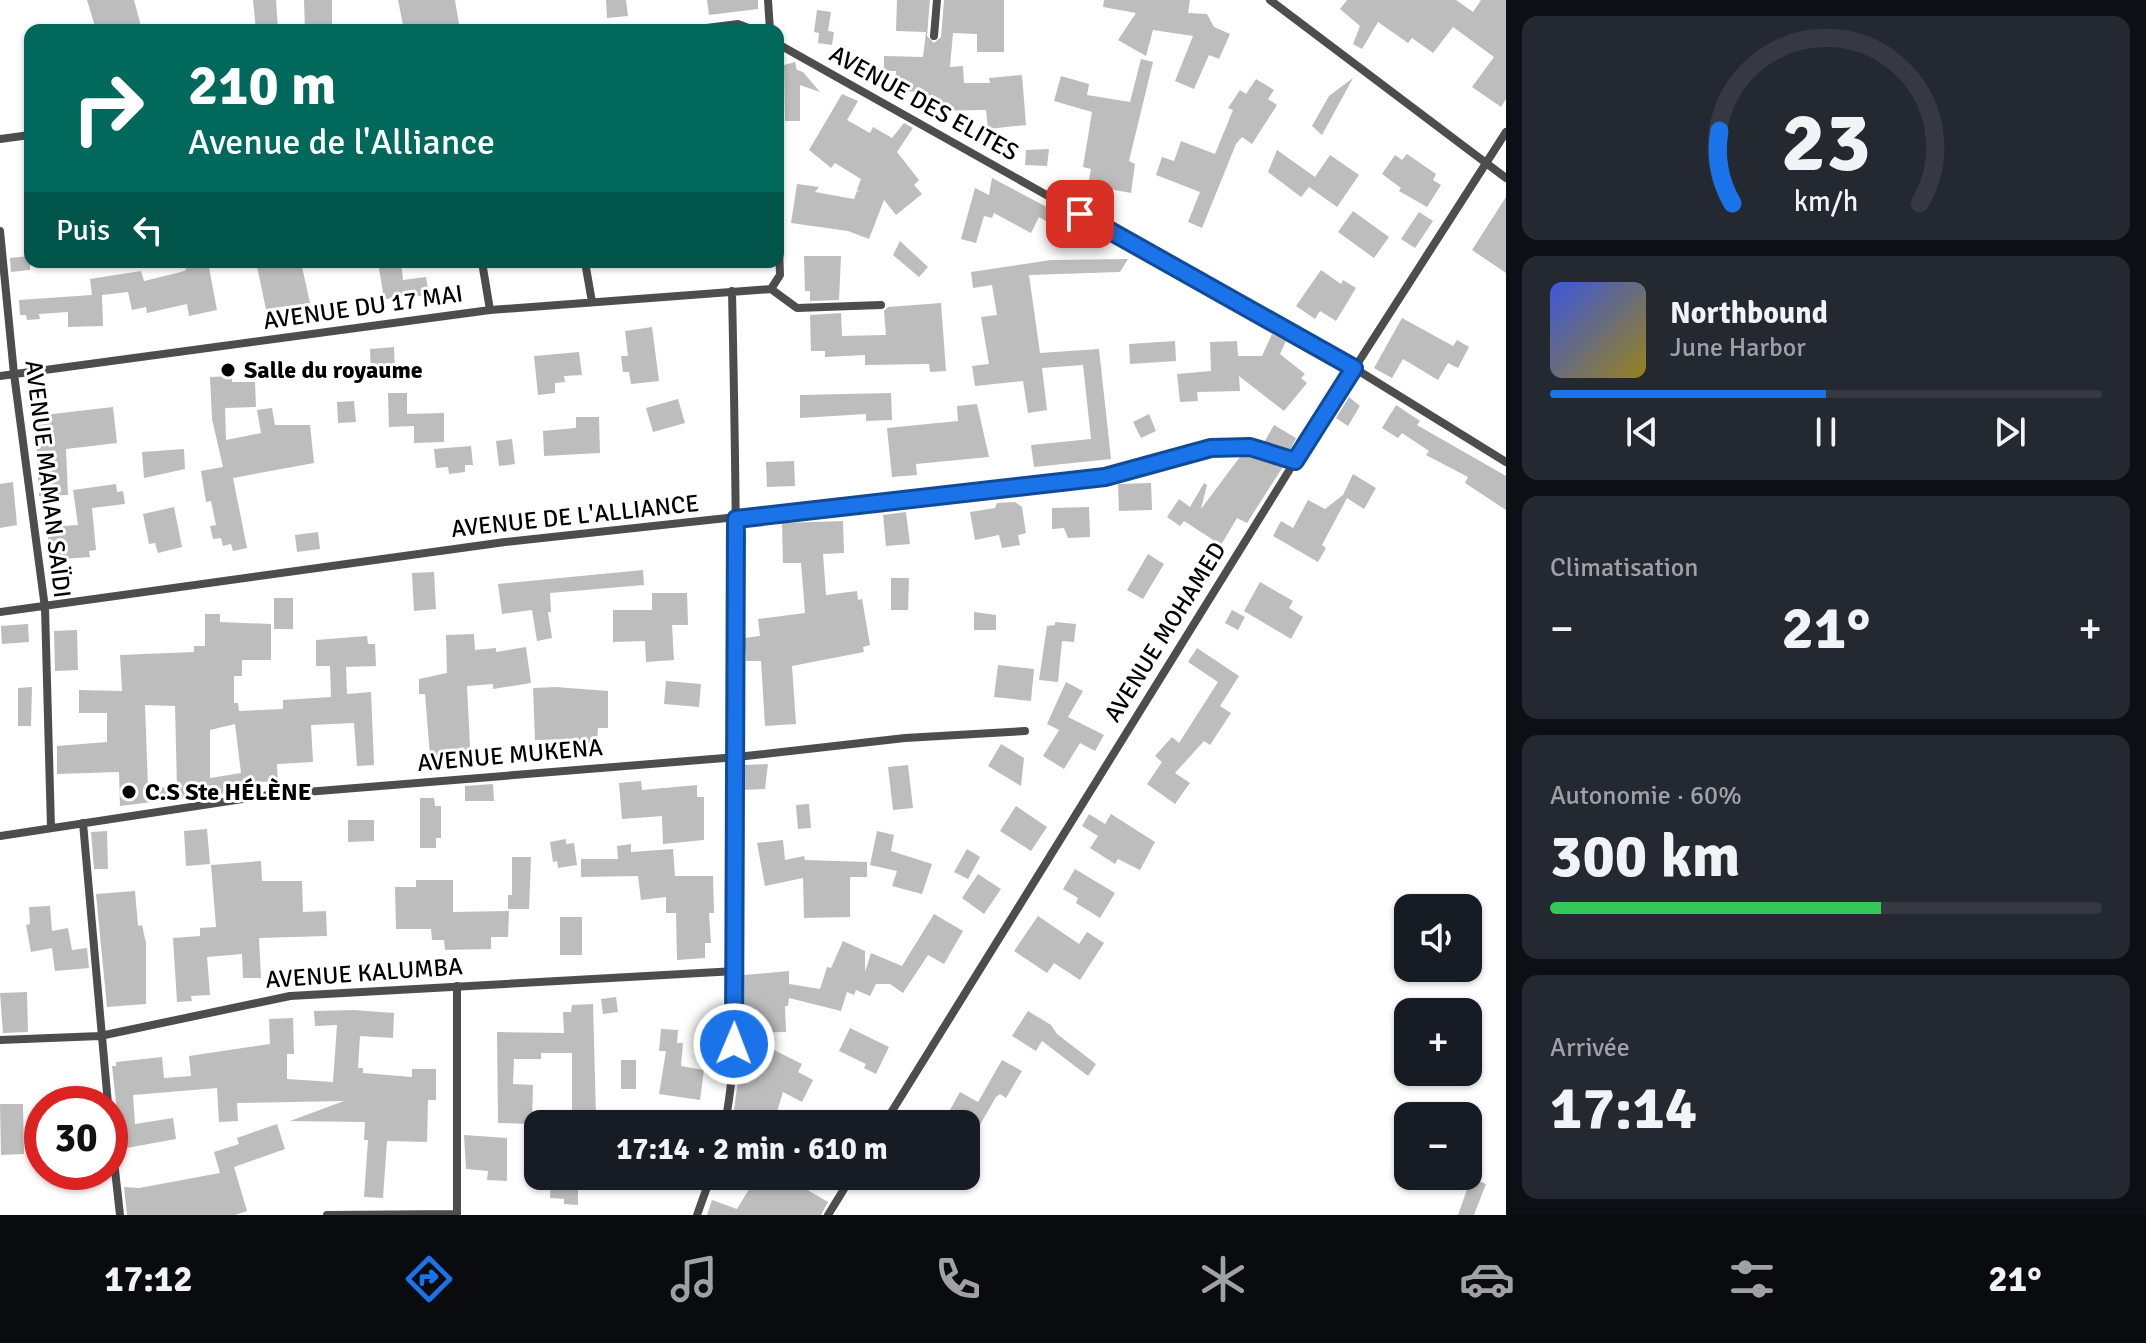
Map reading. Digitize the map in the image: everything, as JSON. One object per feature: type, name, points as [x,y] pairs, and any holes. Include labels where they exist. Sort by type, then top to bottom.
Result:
[{"type":"street","points":[[768,0],[770,24]]},
{"type":"street","points":[[934,36],[937,0]]},
{"type":"street","points":[[1270,0],[1506,178]]},
{"type":"street","name":"AVENUE DES ELITES","points":[[784,47],[1354,368],[1506,462]]},
{"type":"street","name":"AVENUE MOHAMED","points":[[893,1110],[1295,461],[1506,132]]},
{"type":"street","points":[[0,139],[24,136]]},
{"type":"street","name":"AVENUE MAMAN SAÏDI","points":[[0,231],[14,374],[45,608],[51,828]]},
{"type":"street","points":[[483,268],[490,310]]},
{"type":"street","points":[[586,268],[592,302]]},
{"type":"street","points":[[780,268],[780,275],[771,289],[797,308],[881,305]]},
{"type":"street","name":"AVENUE DU 17 MAI","points":[[0,376],[490,310],[771,289]]},
{"type":"street","points":[[727,1110],[733,1069],[736,971],[736,519],[732,291]]},
{"type":"street","name":"AVENUE DE L'ALLIANCE","points":[[0,612],[505,542],[1105,477],[1211,448],[1250,447],[1295,461]]},
{"type":"street","name":"AVENUE MUKENA","points":[[0,836],[269,795],[737,757],[905,738],[1025,731]]},
{"type":"street","points":[[83,823],[106,1086]]},
{"type":"street","name":"AVENUE KALUMBA","points":[[0,1040],[100,1036],[274,998],[736,971]]},
{"type":"street","points":[[327,1215],[457,1215],[457,986]]},
{"type":"street","points":[[117,1190],[120,1215]]},
{"type":"street","points":[[697,1215],[706,1190]]},
{"type":"street","points":[[828,1215],[843,1190]]},
{"type":"building","points":[[87,0],[134,0],[140,24],[94,24]]},
{"type":"building","points":[[253,0],[276,0],[278,24],[255,24]]},
{"type":"building","points":[[304,0],[332,0],[332,24],[305,24]]},
{"type":"building","points":[[398,0],[455,0],[459,24],[403,24]]},
{"type":"building","points":[[606,0],[626,0],[628,16],[607,18]]},
{"type":"building","points":[[707,0],[758,0],[758,9],[709,15]]},
{"type":"building","points":[[897,0],[930,0],[927,36],[934,43],[941,37],[944,0],[1004,0],[1004,52],[977,52],[977,34],[953,33],[950,67],[963,66],[964,83],[990,83],[989,78],[1022,75],[1026,125],[988,129],[986,110],[928,111],[928,92],[896,91],[896,71],[884,71],[884,56],[923,57],[926,32],[896,31]]},
{"type":"building","points":[[1104,0],[1190,0],[1188,13],[1207,14],[1214,27],[1230,34],[1219,59],[1209,55],[1194,89],[1175,81],[1193,36],[1153,30],[1146,56],[1118,40],[1136,13],[1103,7]]},
{"type":"building","points":[[1347,0],[1456,0],[1473,12],[1481,0],[1506,0],[1506,99],[1501,107],[1472,87],[1494,57],[1453,27],[1433,53],[1412,38],[1408,43],[1378,22],[1362,49],[1353,44],[1360,26],[1340,9]]},
{"type":"building","points":[[817,10],[831,12],[828,31],[834,32],[832,45],[818,43],[819,33],[814,32]]},
{"type":"building","points":[[1141,59],[1153,62],[1129,161],[1135,164],[1131,193],[1088,185],[1091,169],[1083,167],[1092,112],[1054,101],[1061,76],[1089,84],[1087,95],[1130,102]]},
{"type":"building","points":[[795,62],[797,70],[803,72],[820,92],[800,85],[800,121],[785,121],[784,65]]},
{"type":"building","points":[[1353,78],[1322,135],[1312,126],[1329,96]]},
{"type":"building","points":[[1256,79],[1274,90],[1268,99],[1277,105],[1252,144],[1242,137],[1236,144],[1202,228],[1188,222],[1200,192],[1156,175],[1162,157],[1174,161],[1181,141],[1215,154],[1233,110],[1228,108],[1240,90],[1246,94]]},
{"type":"building","points":[[842,94],[858,101],[847,120],[870,133],[873,127],[892,138],[904,123],[913,128],[897,152],[919,180],[914,185],[922,194],[896,215],[884,200],[869,239],[848,231],[791,223],[797,184],[819,187],[815,192],[854,199],[857,191],[861,192],[857,190],[861,179],[835,163],[831,168],[809,150]]},
{"type":"building","points":[[1049,149],[1047,166],[1025,165],[1026,150]]},
{"type":"building","points":[[1277,150],[1315,177],[1330,155],[1359,175],[1337,207],[1309,187],[1301,197],[1268,172]]},
{"type":"building","points":[[1407,154],[1436,174],[1433,180],[1441,185],[1427,207],[1399,191],[1401,188],[1382,174],[1395,155],[1402,160]]},
{"type":"building","points":[[992,178],[1075,222],[1068,234],[1039,217],[1031,233],[994,213],[992,218],[984,216],[976,243],[961,239],[975,188],[989,195]]},
{"type":"building","points":[[1506,197],[1506,273],[1472,250]]},
{"type":"building","points":[[1353,211],[1389,237],[1374,258],[1338,232]]},
{"type":"building","points":[[1419,212],[1433,221],[1415,248],[1401,239]]},
{"type":"building","points":[[900,241],[928,267],[919,277],[893,255]]},
{"type":"building","points":[[804,256],[841,256],[839,300],[810,301],[810,291],[805,291]]},
{"type":"building","points":[[24,257],[24,268],[30,270],[11,272],[10,258]]},
{"type":"building","points":[[1128,259],[1120,272],[1029,275],[1040,353],[1099,349],[1111,459],[1034,467],[1031,445],[1091,439],[1083,365],[1042,368],[1047,410],[1028,413],[1023,381],[975,386],[972,366],[989,364],[981,317],[997,315],[992,285],[973,288],[971,272],[1051,260]]},
{"type":"building","points":[[209,268],[217,310],[189,316],[187,304],[147,313],[146,307],[132,310],[128,292],[102,295],[103,326],[68,327],[68,312],[39,314],[40,319],[27,320],[26,315],[20,315],[19,300],[92,295],[90,279],[141,271],[144,281],[186,270]]},
{"type":"building","points":[[257,268],[302,268],[310,303],[266,309]]},
{"type":"building","points":[[379,268],[402,268],[403,280],[426,277],[429,295],[384,299]]},
{"type":"building","points":[[1321,270],[1341,284],[1343,280],[1356,288],[1336,321],[1320,311],[1315,319],[1296,306]]},
{"type":"building","points":[[941,303],[946,371],[930,372],[929,364],[865,365],[865,355],[825,357],[825,351],[811,351],[810,315],[841,313],[842,336],[886,335],[884,311],[888,307]]},
{"type":"building","points":[[1402,318],[1453,346],[1457,340],[1469,347],[1458,368],[1448,363],[1438,380],[1403,359],[1392,378],[1374,368]]},
{"type":"building","points":[[652,327],[659,381],[631,384],[629,372],[623,372],[621,356],[628,356],[625,331]]},
{"type":"building","points":[[1272,334],[1286,341],[1280,354],[1305,374],[1301,378],[1307,383],[1284,411],[1239,376],[1240,391],[1197,392],[1198,401],[1180,402],[1177,374],[1211,371],[1210,342],[1237,341],[1238,356],[1262,356]]},
{"type":"building","points":[[1175,341],[1176,361],[1130,364],[1129,344]]},
{"type":"building","points":[[394,347],[395,375],[371,377],[370,349]]},
{"type":"building","points":[[579,352],[582,375],[564,376],[565,382],[555,383],[555,393],[538,395],[534,356]]},
{"type":"building","points":[[232,376],[232,382],[255,382],[256,407],[225,408],[226,440],[261,433],[257,410],[272,408],[275,425],[310,425],[314,463],[233,478],[247,548],[233,551],[231,544],[223,546],[221,538],[213,539],[210,526],[216,525],[211,501],[206,502],[201,471],[223,467],[212,419],[210,377]]},
{"type":"building","points":[[388,393],[407,393],[407,414],[444,413],[444,442],[414,443],[414,426],[389,427]]},
{"type":"building","points":[[891,393],[892,420],[866,421],[866,414],[800,418],[800,395]]},
{"type":"building","points":[[1349,397],[1360,406],[1348,426],[1336,418]]},
{"type":"building","points":[[678,399],[685,423],[653,432],[646,408]]},
{"type":"building","points":[[354,401],[356,422],[338,423],[337,402]]},
{"type":"building","points":[[977,404],[989,457],[916,464],[917,475],[892,477],[887,428],[958,421],[957,406]]},
{"type":"building","points":[[1396,405],[1420,421],[1417,425],[1506,476],[1506,510],[1465,483],[1468,477],[1426,455],[1429,451],[1402,433],[1398,438],[1382,428]]},
{"type":"building","points":[[113,407],[117,443],[66,449],[68,495],[39,496],[35,416]]},
{"type":"building","points":[[1149,414],[1156,431],[1141,438],[1133,422]]},
{"type":"building","points":[[576,417],[599,417],[600,453],[544,456],[543,431],[576,428]]},
{"type":"building","points":[[1274,425],[1296,438],[1289,452],[1263,444]]},
{"type":"building","points":[[512,439],[515,464],[499,466],[496,441]]},
{"type":"building","points":[[471,446],[473,465],[465,465],[465,472],[449,474],[448,467],[436,468],[434,449]]},
{"type":"building","points":[[184,449],[185,469],[144,478],[142,452]]},
{"type":"building","points":[[1242,454],[1284,465],[1247,523],[1237,518],[1221,545],[1184,521],[1180,526],[1167,517],[1179,499],[1190,507],[1204,483],[1207,485],[1201,509]]},
{"type":"building","points":[[794,461],[795,486],[767,487],[766,462]]},
{"type":"building","points":[[1353,474],[1376,488],[1364,509],[1347,498],[1322,545],[1326,548],[1318,562],[1273,536],[1281,521],[1293,528],[1308,500],[1325,509],[1343,495]]},
{"type":"building","points":[[13,482],[17,525],[0,528],[0,484]]},
{"type":"building","points":[[1151,483],[1152,510],[1119,511],[1118,484]]},
{"type":"building","points":[[116,484],[117,492],[123,491],[125,504],[92,508],[96,550],[89,551],[90,557],[50,560],[47,527],[78,525],[73,490]]},
{"type":"building","points":[[1015,502],[1022,507],[1026,533],[1018,535],[1020,545],[1002,548],[999,535],[975,540],[970,512],[995,508],[997,503]]},
{"type":"building","points":[[174,507],[182,547],[158,553],[155,543],[149,544],[143,514]]},
{"type":"building","points":[[1089,507],[1090,537],[1068,538],[1064,528],[1052,529],[1052,508]]},
{"type":"building","points":[[906,512],[910,544],[886,546],[883,515]]},
{"type":"building","points":[[843,521],[844,553],[823,554],[826,595],[857,591],[858,600],[862,599],[870,645],[863,647],[864,652],[792,666],[796,724],[765,726],[761,661],[746,661],[744,638],[760,636],[758,619],[805,613],[801,563],[783,563],[782,523]]},
{"type":"building","points":[[318,532],[320,549],[297,552],[295,535]]},
{"type":"building","points":[[1148,554],[1164,564],[1143,599],[1127,590]]},
{"type":"building","points":[[643,570],[644,585],[550,593],[551,612],[548,612],[552,638],[537,641],[532,610],[502,614],[498,584]]},
{"type":"building","points":[[434,572],[436,609],[414,611],[412,573]]},
{"type":"building","points":[[891,578],[909,578],[908,610],[891,610]]},
{"type":"building","points":[[1260,582],[1293,601],[1289,608],[1303,617],[1291,639],[1244,611]]},
{"type":"building","points":[[652,593],[687,593],[688,625],[672,625],[674,660],[646,662],[645,641],[613,642],[613,610],[652,610]]},
{"type":"building","points":[[274,598],[293,598],[293,629],[274,629]]},
{"type":"building","points":[[1232,610],[1245,617],[1238,630],[1225,623]]},
{"type":"building","points":[[974,612],[996,615],[996,630],[974,630]]},
{"type":"building","points":[[205,614],[220,614],[220,622],[271,624],[271,660],[242,660],[242,676],[234,676],[234,703],[238,703],[239,711],[283,709],[283,700],[331,697],[330,666],[316,666],[316,640],[367,636],[368,644],[375,644],[376,666],[346,667],[347,694],[371,692],[374,765],[357,766],[354,723],[311,725],[313,762],[277,764],[278,781],[260,782],[261,789],[120,806],[119,772],[57,774],[57,746],[107,742],[107,713],[79,713],[79,690],[122,691],[120,655],[194,652],[194,646],[205,646]],"holes":[[[145,705],[175,706],[177,787],[148,788]],[[235,724],[241,773],[210,778],[210,730]]]},
{"type":"building","points":[[1055,622],[1076,624],[1074,642],[1062,641],[1058,682],[1039,680],[1047,626],[1055,625]]},
{"type":"building","points":[[28,624],[29,642],[2,644],[1,626]]},
{"type":"building","points":[[77,630],[78,670],[55,671],[54,631]]},
{"type":"building","points":[[474,634],[475,650],[496,648],[496,652],[526,647],[531,683],[493,689],[493,684],[467,686],[471,766],[431,768],[425,694],[419,694],[419,679],[447,673],[446,635]]},
{"type":"building","points":[[1197,648],[1239,676],[1220,706],[1231,713],[1210,745],[1204,741],[1175,773],[1190,783],[1175,804],[1147,784],[1162,762],[1155,756],[1172,737],[1179,743],[1218,682],[1188,662]]},
{"type":"building","points":[[998,665],[1034,669],[1031,701],[994,697]]},
{"type":"building","points":[[666,681],[701,684],[699,707],[664,704]]},
{"type":"building","points":[[1066,682],[1083,691],[1068,717],[1104,735],[1095,751],[1080,743],[1064,769],[1043,756],[1059,730],[1047,724]]},
{"type":"building","points":[[32,687],[31,726],[18,726],[18,688]]},
{"type":"building","points":[[533,688],[608,691],[608,728],[598,728],[597,743],[576,743],[577,739],[535,740]]},
{"type":"building","points":[[1001,744],[1024,758],[1021,786],[988,766]]},
{"type":"building","points":[[768,764],[765,789],[743,790],[744,765]]},
{"type":"building","points":[[908,765],[913,808],[893,810],[888,767]]},
{"type":"building","points":[[641,781],[642,790],[697,785],[697,797],[704,797],[704,840],[663,844],[662,816],[622,819],[619,783]]},
{"type":"building","points":[[493,784],[494,801],[465,801],[465,786]]},
{"type":"building","points":[[420,798],[434,798],[435,806],[441,806],[441,838],[436,838],[436,848],[420,848]]},
{"type":"building","points":[[809,804],[811,828],[798,829],[796,805]]},
{"type":"building","points":[[1016,806],[1047,827],[1031,851],[1000,831]]},
{"type":"building","points":[[1089,814],[1105,824],[1111,814],[1155,842],[1140,870],[1118,859],[1115,864],[1090,848],[1098,836],[1082,826]]},
{"type":"building","points":[[348,820],[374,820],[374,841],[348,842]]},
{"type":"building","points":[[207,829],[210,864],[186,866],[184,831]]},
{"type":"building","points":[[107,831],[108,869],[94,869],[91,832]]},
{"type":"building","points":[[877,831],[894,835],[891,851],[932,864],[922,894],[892,886],[897,871],[870,865]]},
{"type":"building","points":[[566,839],[566,844],[574,843],[577,865],[558,868],[557,861],[553,862],[550,842]]},
{"type":"building","points":[[783,840],[785,860],[804,856],[805,860],[867,862],[867,877],[850,877],[850,917],[804,918],[803,878],[765,886],[757,843]]},
{"type":"building","points":[[631,844],[631,852],[673,849],[675,876],[713,876],[714,913],[709,913],[711,943],[705,943],[705,958],[677,960],[676,913],[666,913],[666,897],[641,900],[638,876],[581,877],[581,859],[618,859],[617,846]]},
{"type":"building","points":[[967,849],[980,857],[968,879],[954,872]]},
{"type":"building","points":[[512,857],[531,857],[529,909],[508,909],[508,895],[512,895]]},
{"type":"building","points":[[261,861],[262,881],[302,881],[303,912],[326,911],[327,936],[259,938],[261,978],[243,978],[242,954],[207,957],[210,995],[191,996],[192,1001],[177,1002],[173,938],[200,936],[200,928],[216,927],[211,865]]},
{"type":"building","points":[[1075,869],[1115,893],[1100,918],[1076,903],[1078,898],[1063,889]]},
{"type":"building","points":[[978,874],[1001,889],[984,914],[962,898]]},
{"type":"building","points":[[416,880],[453,880],[453,912],[509,911],[508,937],[491,937],[491,949],[445,950],[444,940],[432,940],[431,929],[396,929],[395,887],[416,887]]},
{"type":"building","points":[[135,891],[138,926],[142,925],[146,943],[146,1004],[107,1007],[96,894]]},
{"type":"building","points":[[50,906],[52,931],[68,928],[72,950],[87,948],[89,968],[55,971],[52,948],[31,952],[26,925],[30,924],[29,907]]},
{"type":"building","points":[[934,914],[963,931],[944,964],[928,955],[903,993],[890,984],[876,984],[870,996],[856,990],[854,995],[847,992],[841,1011],[789,998],[788,1006],[785,1006],[786,1032],[743,1033],[744,975],[789,971],[789,984],[820,989],[827,967],[831,968],[843,941],[865,951],[865,972],[871,953],[902,966]]},
{"type":"building","points":[[1038,916],[1079,944],[1087,932],[1104,943],[1080,980],[1054,963],[1047,973],[1014,951]]},
{"type":"building","points":[[560,917],[582,917],[582,955],[560,955]]},
{"type":"building","points":[[27,992],[28,1032],[3,1033],[0,993]]},
{"type":"building","points":[[616,997],[618,1012],[603,1014],[601,999]]},
{"type":"building","points":[[593,1004],[596,1110],[572,1110],[572,1053],[541,1053],[541,1059],[514,1059],[513,1084],[533,1085],[532,1110],[524,1110],[524,1124],[498,1123],[497,1032],[564,1033],[563,1012],[571,1012],[572,1005]]},
{"type":"building","points":[[314,1011],[394,1013],[393,1038],[360,1036],[358,1068],[363,1068],[363,1073],[412,1077],[412,1069],[436,1069],[436,1100],[428,1100],[427,1142],[387,1141],[383,1198],[364,1197],[368,1140],[364,1140],[365,1122],[290,1121],[344,1101],[237,1103],[238,1121],[219,1122],[217,1088],[133,1095],[135,1124],[173,1118],[176,1139],[128,1148],[128,1086],[114,1086],[112,1066],[116,1066],[116,1062],[162,1057],[164,1078],[191,1076],[189,1056],[270,1044],[269,1019],[293,1018],[294,1054],[287,1054],[287,1079],[333,1082],[337,1025],[315,1026]]},
{"type":"building","points":[[1028,1011],[1051,1025],[1057,1034],[1096,1064],[1088,1076],[1042,1041],[1036,1051],[1012,1036]]},
{"type":"building","points":[[850,1028],[889,1047],[876,1074],[864,1068],[866,1064],[839,1051]]},
{"type":"building","points":[[661,1029],[678,1030],[677,1043],[683,1043],[681,1066],[704,1070],[700,1100],[659,1094],[666,1051],[659,1051]]},
{"type":"building","points":[[766,1046],[802,1064],[798,1072],[813,1080],[802,1102],[783,1092],[778,1110],[734,1110],[738,1081],[748,1083]]},
{"type":"building","points":[[621,1060],[636,1060],[636,1089],[621,1089]]},
{"type":"building","points":[[1002,1060],[1022,1071],[1006,1098],[1000,1094],[996,1097],[980,1125],[980,1110],[950,1110],[960,1092],[978,1102]]},
{"type":"building","points":[[0,1104],[23,1104],[24,1154],[1,1155]]},
{"type":"building","points":[[277,1124],[285,1149],[234,1167],[247,1211],[235,1215],[127,1215],[124,1190],[128,1187],[139,1188],[220,1173],[214,1152],[239,1144],[237,1138]]},
{"type":"building","points":[[464,1135],[507,1138],[507,1181],[487,1180],[488,1171],[466,1169]]},
{"type":"building","points":[[1482,1182],[1486,1184],[1474,1215],[1458,1215],[1467,1190],[1482,1190]]},
{"type":"building","points":[[550,1190],[578,1190],[578,1205],[564,1204],[564,1199],[550,1198]]},
{"type":"building","points":[[749,1190],[807,1190],[828,1202],[821,1215],[707,1215],[712,1200],[737,1209]]},
{"type":"place","name":"Salle du royaume","points":[[228,370]]},
{"type":"place","name":"C.S Ste HÉLÈNE","points":[[129,792]]},
{"type":"route","points":[[734,1044],[736,519],[1105,477],[1211,448],[1258,448],[1295,461],[1354,368],[1080,214]]}]
